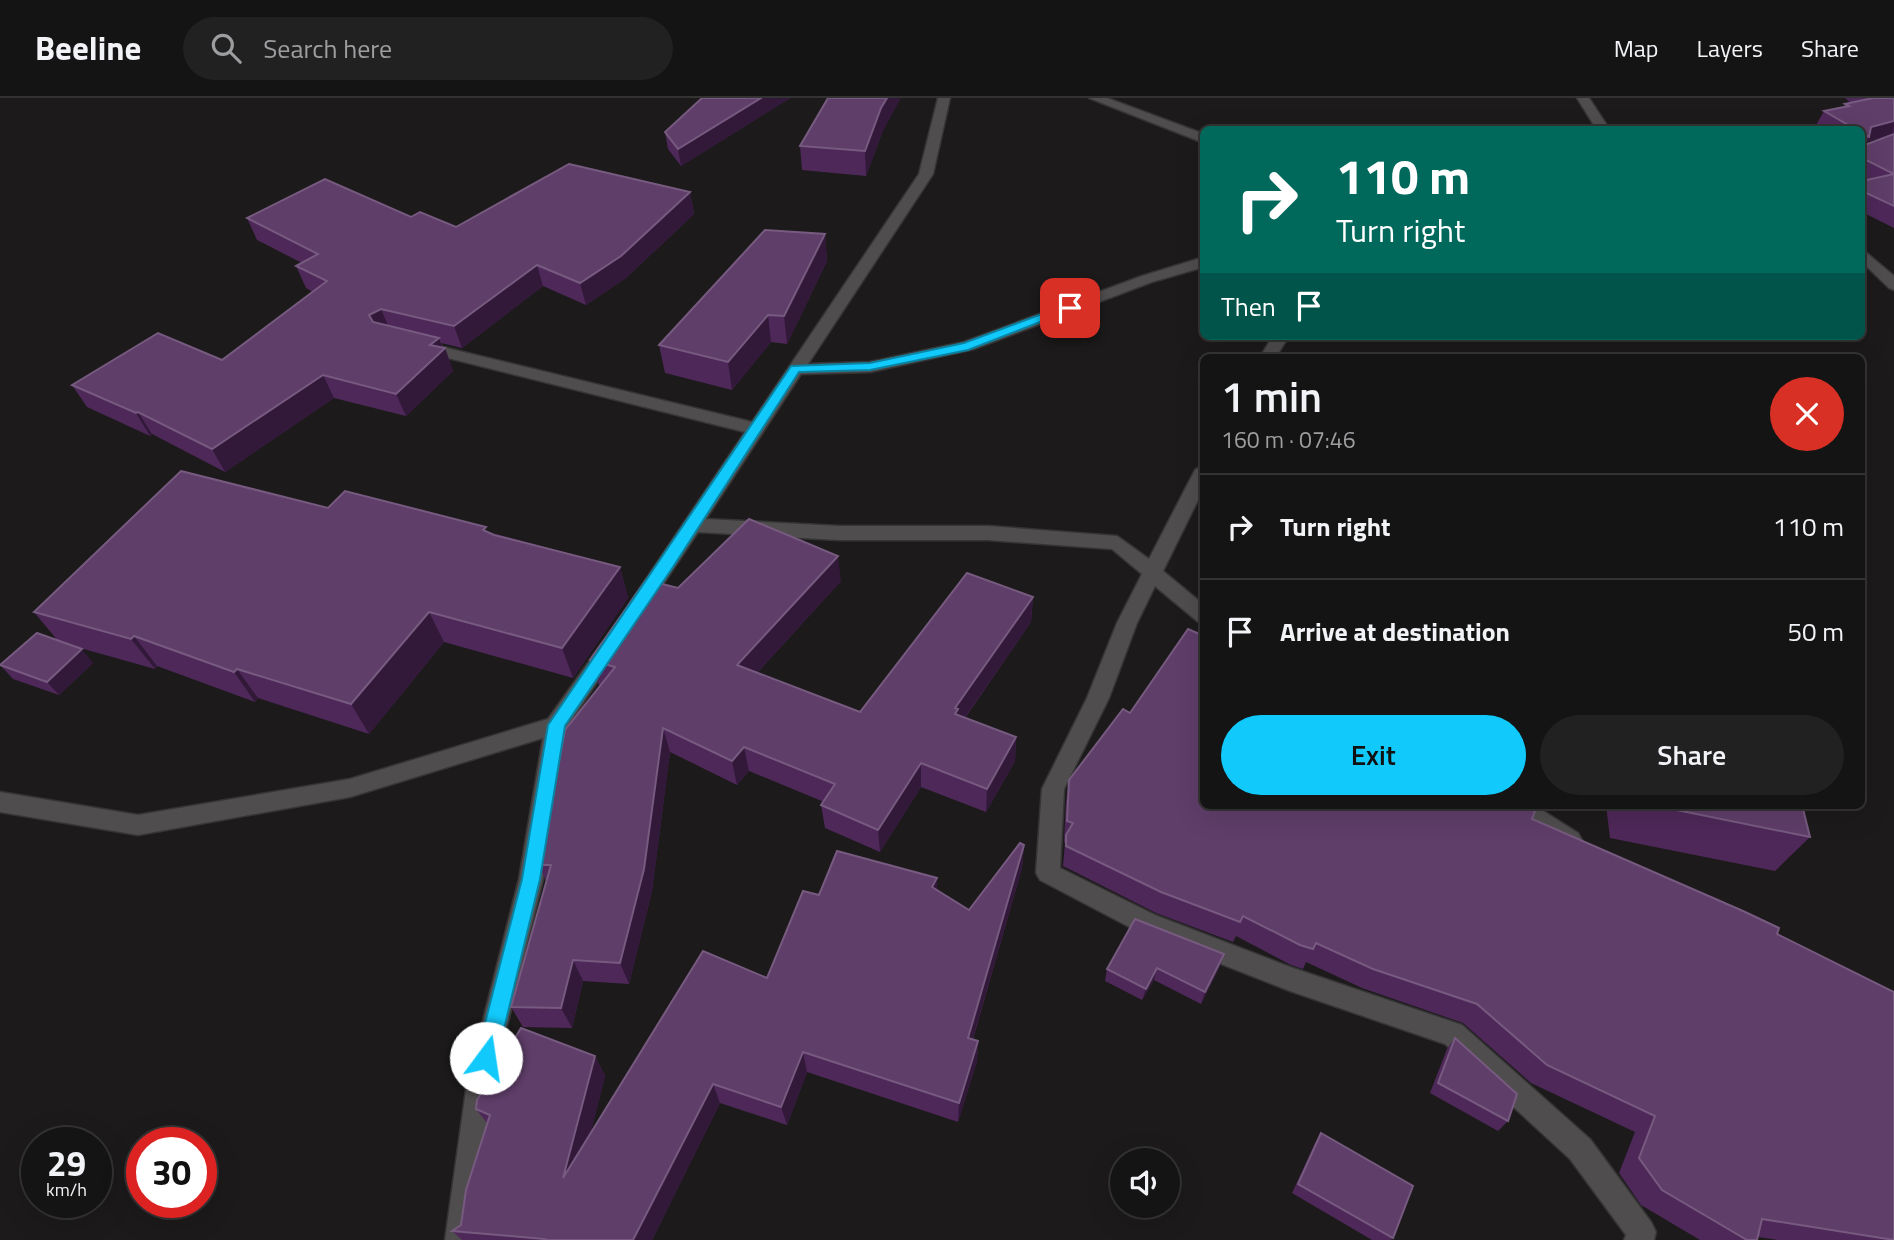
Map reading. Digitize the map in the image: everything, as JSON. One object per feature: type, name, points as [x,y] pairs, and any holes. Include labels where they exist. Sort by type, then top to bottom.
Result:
[{"type":"street","points":[[460,1240],[480,1083],[531,879],[556,725],[926,174],[944,98]]},
{"type":"street","points":[[1096,98],[1200,137]]},
{"type":"street","points":[[1583,98],[1601,126]]},
{"type":"street","points":[[1865,257],[1894,285]]},
{"type":"street","points":[[795,369],[870,367],[968,346],[1147,279],[1200,263]]},
{"type":"street","points":[[403,342],[756,429]]},
{"type":"street","points":[[1200,478],[1127,623],[1098,698],[1053,789],[1048,873],[1146,923],[1290,979],[1454,1034],[1580,1149],[1641,1233],[1639,1240]]},
{"type":"street","points":[[692,525],[839,533],[988,533],[1117,543],[1200,612]]},
{"type":"street","points":[[0,802],[138,825],[350,788],[556,725]]},
{"type":"street","points":[[1521,809],[1588,852]]},
{"type":"building","points":[[702,98],[761,98],[678,149],[665,132]]},
{"type":"building","points":[[828,98],[887,98],[865,151],[800,146]]},
{"type":"building","points":[[1873,98],[1894,98],[1894,121],[1871,127],[1869,137],[1865,135],[1865,126],[1850,126],[1824,111],[1849,106],[1845,104]]},
{"type":"building","points":[[1894,134],[1894,174],[1865,160],[1865,145]]},
{"type":"building","points":[[569,164],[690,192],[621,256],[580,283],[537,265],[454,326],[381,309],[369,315],[373,322],[439,338],[430,345],[445,348],[396,394],[323,375],[212,449],[138,412],[72,385],[158,333],[222,360],[327,281],[296,266],[318,254],[247,218],[325,179],[411,217],[420,212],[456,227]]},
{"type":"building","points":[[1894,174],[1894,206],[1865,192],[1865,180]]},
{"type":"building","points":[[765,230],[825,234],[784,316],[768,315],[728,362],[659,345]]},
{"type":"building","points":[[181,471],[328,508],[345,491],[486,527],[483,530],[494,535],[620,567],[562,648],[429,612],[351,704],[237,669],[234,672],[134,636],[131,639],[34,612]]},
{"type":"building","points":[[749,519],[838,556],[737,665],[860,712],[967,573],[1033,597],[955,708],[958,709],[955,714],[1016,737],[987,789],[921,763],[878,830],[821,805],[835,784],[744,747],[732,761],[663,728],[644,869],[620,963],[573,960],[561,1008],[511,1007],[551,865],[539,865],[565,730],[615,667],[590,660],[646,580],[678,588]]},
{"type":"building","points":[[1188,629],[1200,634],[1200,809],[1536,809],[1532,819],[1779,928],[1777,934],[1894,992],[1894,1240],[1762,1219],[1757,1240],[1747,1240],[1662,1190],[1639,1158],[1655,1116],[1547,1065],[1477,1004],[1373,969],[1316,943],[1313,949],[1300,945],[1243,916],[1240,922],[1161,892],[1066,846],[1066,835],[1073,823],[1067,821],[1069,780],[1123,709],[1130,713]]},
{"type":"building","points":[[37,633],[82,649],[47,682],[0,665]]},
{"type":"building","points":[[1672,809],[1803,809],[1810,837]]},
{"type":"building","points":[[1020,843],[1024,845],[968,1038],[978,1041],[959,1103],[803,1052],[781,1107],[713,1084],[633,1240],[543,1240],[452,1231],[461,1225],[466,1190],[490,1115],[476,1109],[477,1100],[521,1028],[595,1056],[563,1178],[703,951],[767,978],[803,891],[819,895],[837,851],[937,878],[932,887],[969,910]]},
{"type":"building","points":[[1135,919],[1224,954],[1205,992],[1157,968],[1146,989],[1107,969]]},
{"type":"building","points":[[1455,1038],[1517,1094],[1508,1121],[1438,1083]]},
{"type":"building","points":[[1321,1133],[1413,1186],[1393,1238],[1298,1184]]},
{"type":"route","points":[[486,1058],[531,879],[556,725],[668,564],[795,369],[870,367],[968,346],[1070,308]]}]
